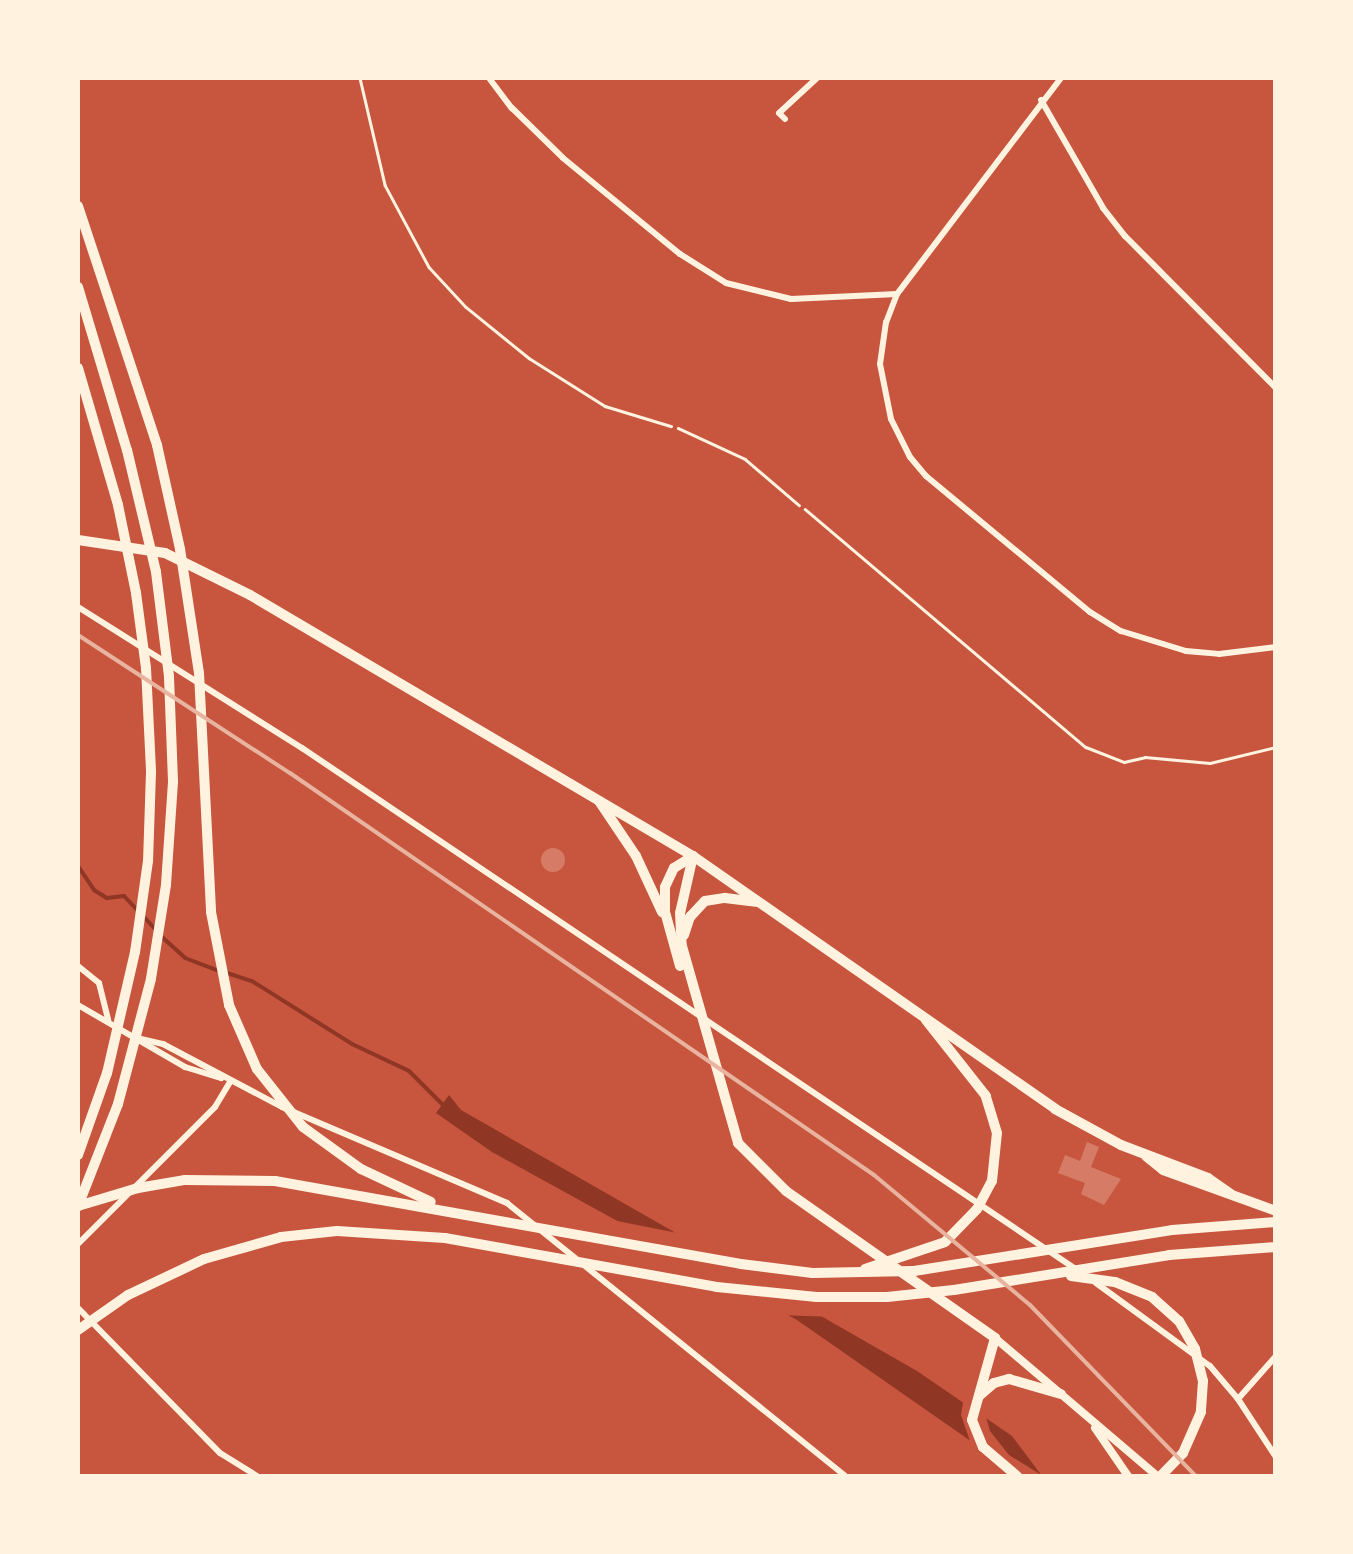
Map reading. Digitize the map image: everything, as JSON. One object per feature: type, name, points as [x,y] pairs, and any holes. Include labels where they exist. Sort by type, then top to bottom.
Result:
[{"type":"main road","points":[[78,206],[157,445],[180,549],[199,673],[210,912],[223,983],[235,1022],[257,1069],[303,1127],[361,1170],[445,1209]]},
{"type":"main road","points":[[78,287],[127,450],[153,559],[169,676],[173,782],[167,872],[151,979],[118,1104],[78,1207]]},
{"type":"main road","points":[[78,368],[118,505],[136,593],[146,668],[151,772],[144,895],[130,978],[107,1072],[78,1156]]},
{"type":"main road","points":[[78,540],[152,550],[200,568],[596,796],[692,856],[1055,1109],[1146,1156],[1168,1159],[1232,1194],[1276,1212]]},
{"type":"main road","points":[[596,796],[636,856],[668,920],[738,1143],[763,1172],[996,1338],[974,1401],[972,1420],[980,1442],[1017,1476]]},
{"type":"main road","points":[[668,920],[667,879],[674,868],[692,856]]},
{"type":"main road","points":[[691,990],[680,913],[692,856]]},
{"type":"main road","points":[[682,946],[690,917],[705,901],[725,898],[763,904]]},
{"type":"main road","points":[[850,1273],[932,1248],[968,1221],[986,1196],[996,1164],[997,1133],[990,1105],[975,1078],[926,1020]]},
{"type":"main road","points":[[78,1207],[138,1188],[214,1178],[308,1185],[741,1264],[850,1273],[914,1272],[1172,1230],[1276,1222]]},
{"type":"main road","points":[[78,1330],[142,1287],[204,1259],[271,1239],[337,1231],[445,1238],[717,1287],[817,1297],[886,1297],[1170,1255],[1276,1247]]},
{"type":"main road","points":[[1060,1274],[1116,1282],[1143,1292],[1170,1312],[1191,1341],[1202,1382],[1201,1412],[1183,1454],[1157,1476]]},
{"type":"main road","points":[[974,1401],[994,1383],[1008,1379],[1061,1394]]},
{"type":"street","points":[[488,78],[563,158],[680,254],[726,283],[791,299],[897,294]]},
{"type":"street","points":[[786,119],[780,113],[817,78]]},
{"type":"street","points":[[1061,78],[897,294],[881,343],[881,374],[899,438],[926,476],[1061,588],[1122,631],[1186,651],[1219,654],[1276,648]]},
{"type":"street","points":[[1041,100],[1103,208],[1125,236],[1276,388]]},
{"type":"street","points":[[78,607],[302,748],[1192,1350],[1238,1399],[1276,1457]]},
{"type":"street","points":[[78,966],[99,984],[108,1021]]},
{"type":"street","points":[[78,1004],[185,1067],[221,1078],[524,1214],[845,1476]]},
{"type":"street","points":[[78,1244],[216,1107],[230,1082]]},
{"type":"street","points":[[78,1308],[220,1453],[257,1476]]},
{"type":"street","points":[[996,1338],[1157,1476]]},
{"type":"street","points":[[1238,1399],[1276,1356]]},
{"type":"street","points":[[1093,1424],[1128,1476]]},
{"type":"lane","points":[[678,428],[745,460],[800,505]]},
{"type":"path","points":[[360,78],[385,186],[429,267],[466,307],[529,358],[605,406],[678,428]]},
{"type":"path","points":[[800,505],[1086,747],[1124,762],[1145,757],[1210,763],[1276,748]]},
{"type":"shaded area","points":[[449,1095],[461,1110],[917,1371],[1012,1436],[1042,1476],[1008,1467],[797,1320],[492,1152],[436,1113]]},
{"type":"pier","points":[[597,1217],[693,1236],[836,1317],[776,1315]]},
{"type":"pier","points":[[964,1396],[984,1410],[990,1431],[1009,1455],[1043,1476],[1010,1476],[972,1447],[961,1415]]},
{"type":"building","points":[[553,848],[562,851],[562,869],[553,872],[544,869],[541,860],[544,851]]},
{"type":"building","points":[[1087,1142],[1099,1147],[1091,1167],[1121,1179],[1104,1205],[1081,1194],[1085,1183],[1058,1173],[1065,1155],[1080,1161]]},
{"type":"waterway","points":[[78,866],[94,890],[107,898],[124,896],[156,930]]},
{"type":"waterway","points":[[162,937],[185,958],[217,970]]},
{"type":"waterway","points":[[227,973],[252,981],[352,1044],[409,1071],[446,1108]]},
{"type":"railway","points":[[78,635],[290,773],[874,1175],[1030,1305],[1196,1476]]}]
